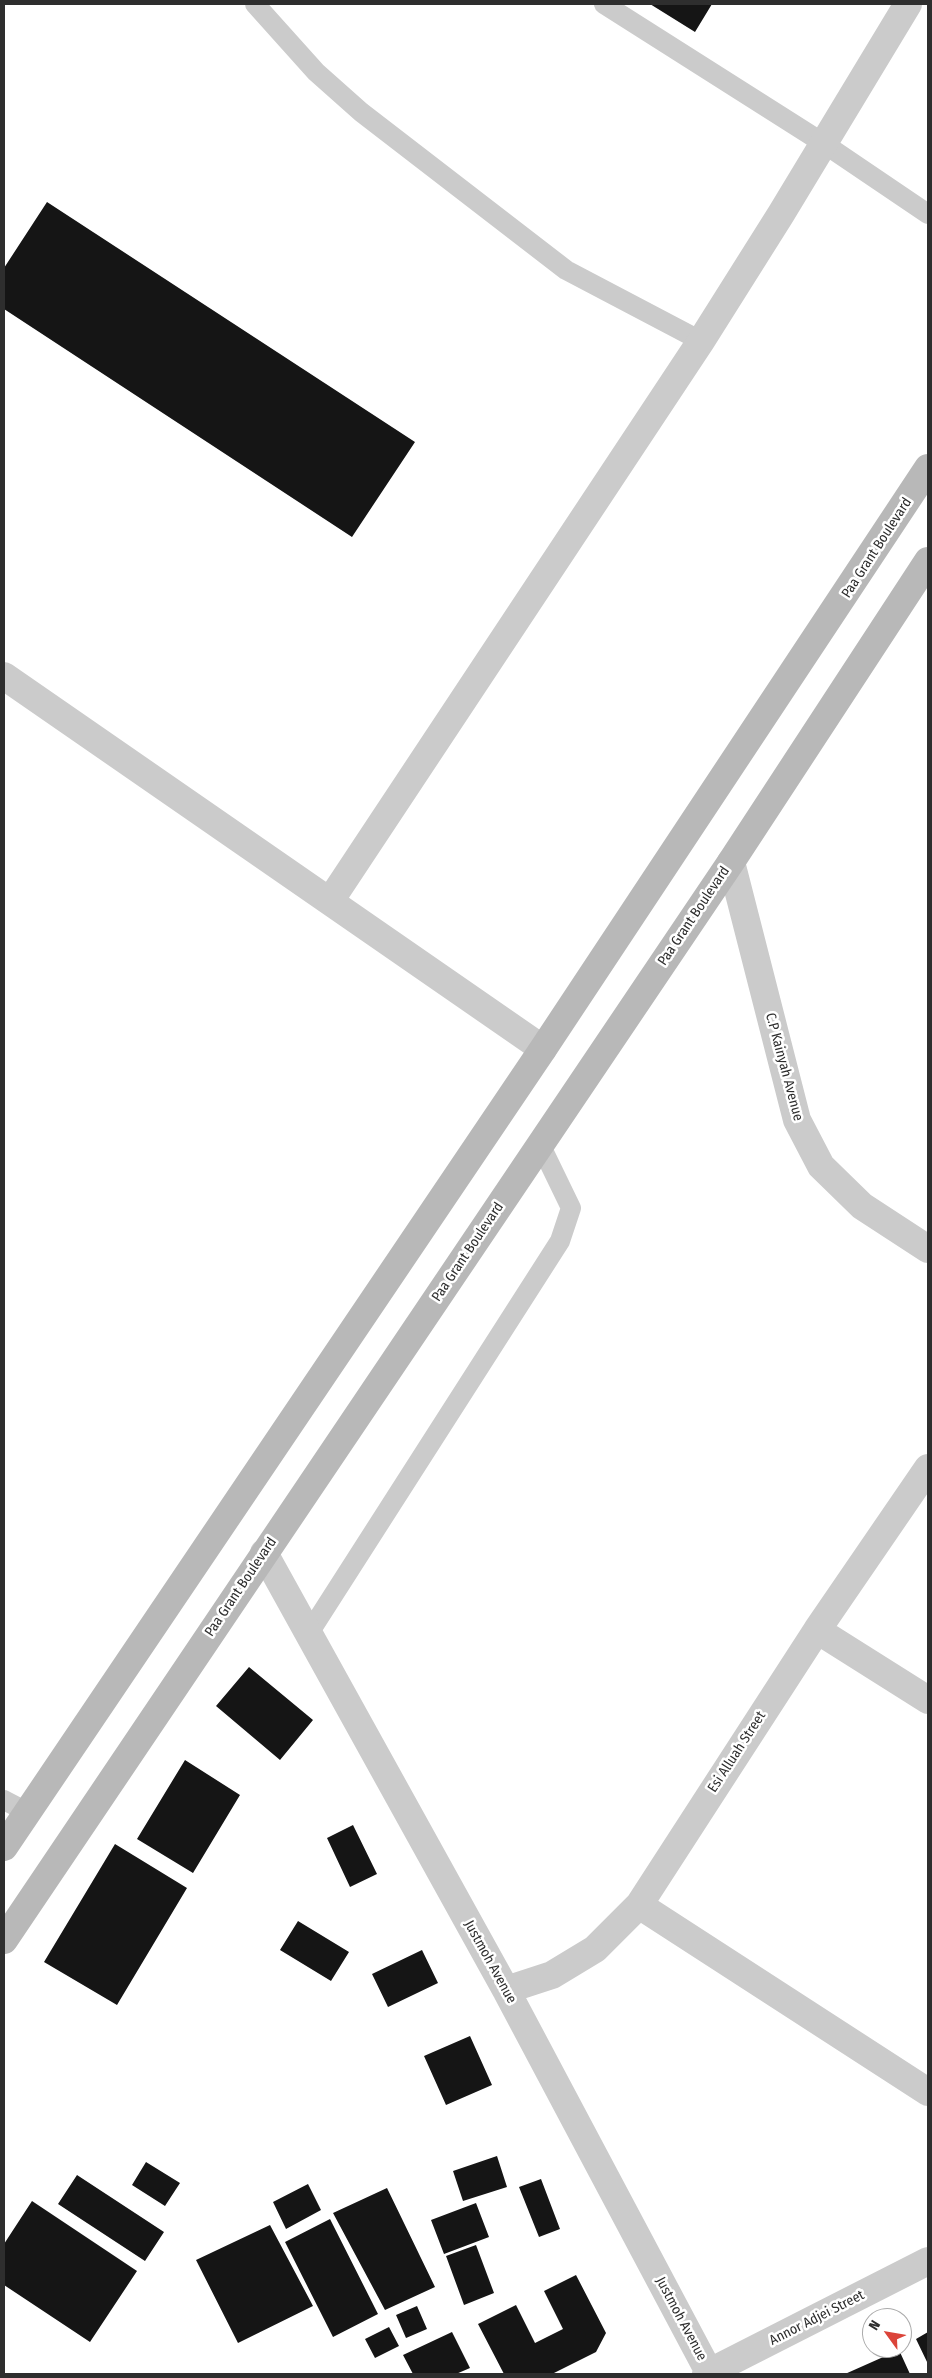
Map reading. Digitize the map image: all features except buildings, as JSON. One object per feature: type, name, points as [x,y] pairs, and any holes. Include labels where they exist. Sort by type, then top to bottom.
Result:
[{"type":"main road","name":"Paa Grant Boulevard","points":[[4,1847],[15,1806],[543,1049],[928,468]]},
{"type":"main road","name":"Paa Grant Boulevard","points":[[4,1940],[731,862],[928,561]]},
{"type":"street","points":[[330,902],[701,341],[781,214],[908,4]]},
{"type":"street","points":[[4,676],[543,1049]]},
{"type":"street","name":"C.P Kainyah Avenue","points":[[731,862],[797,1120],[821,1166],[862,1206],[928,1248]]},
{"type":"street","name":"Esi Alluah Street","points":[[506,1990],[552,1976],[595,1949],[638,1905],[817,1630],[928,1468]]},
{"type":"street","name":"Justmoh Avenue","points":[[264,1552],[506,1990],[708,2374]]},
{"type":"street","points":[[817,1630],[928,1700]]},
{"type":"street","points":[[638,1905],[928,2092]]},
{"type":"street","name":"Annor Adjei Street","points":[[708,2374],[928,2261]]},
{"type":"lane","points":[[255,4],[316,72],[361,112],[566,270],[701,341]]},
{"type":"lane","points":[[604,4],[823,143],[928,214]]},
{"type":"lane","points":[[308,1632],[560,1241],[570,1208],[540,1144]]}]
